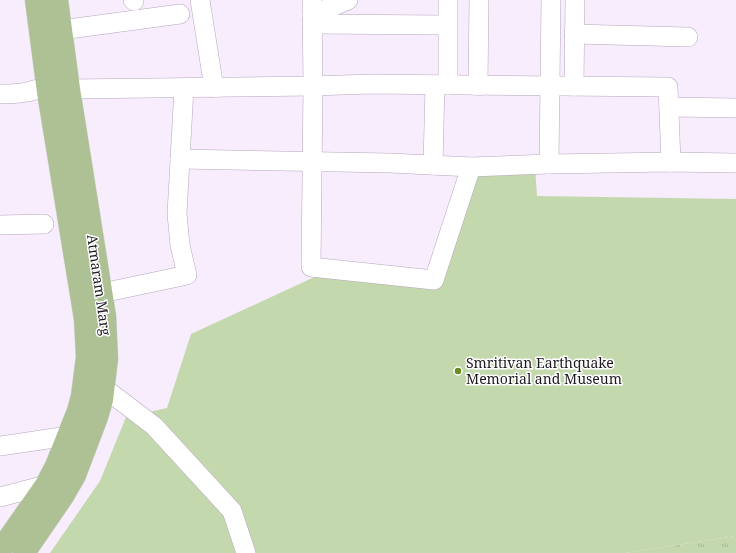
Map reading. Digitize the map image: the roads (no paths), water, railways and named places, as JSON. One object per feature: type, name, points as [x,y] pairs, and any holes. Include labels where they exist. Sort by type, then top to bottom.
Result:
[{"type":"main road","name":"Atmaram Marg","points":[[0,551],[46,485],[56,466],[78,411],[82,396],[86,357],[86,335],[73,240],[36,0]]},
{"type":"main road","name":"Atmaram Marg","points":[[24,553],[63,496],[75,475],[97,418],[104,388],[107,358],[107,333],[102,293],[69,89],[57,0]]},
{"type":"street","points":[[200,0],[214,88]]},
{"type":"street","points":[[312,13],[348,0]]},
{"type":"street","points":[[433,165],[447,25],[448,0]]},
{"type":"street","points":[[478,86],[479,0]]},
{"type":"street","points":[[549,164],[551,0]]},
{"type":"street","points":[[574,86],[575,0]]},
{"type":"street","points":[[312,13],[447,25]]},
{"type":"street","points":[[312,13],[313,86],[311,267],[434,280],[471,167]]},
{"type":"street","points":[[61,30],[180,14]]},
{"type":"street","points":[[574,34],[688,37]]},
{"type":"street","points":[[69,89],[214,88],[371,84],[668,87],[671,162]]},
{"type":"street","points":[[0,94],[16,94],[33,91],[48,85]]},
{"type":"street","points":[[102,293],[187,275],[180,245],[177,214],[184,88]]},
{"type":"street","points":[[669,107],[736,108]]},
{"type":"street","points":[[180,158],[471,167],[671,162],[736,163]]},
{"type":"street","points":[[0,225],[44,224]]},
{"type":"street","points":[[104,388],[154,426],[232,511],[246,553]]},
{"type":"street","points":[[0,446],[68,436]]},
{"type":"street","points":[[0,497],[46,485]]},
{"type":"place","name":"Smritivan Earthquake Memorial and Museum","points":[[458,371]]}]
